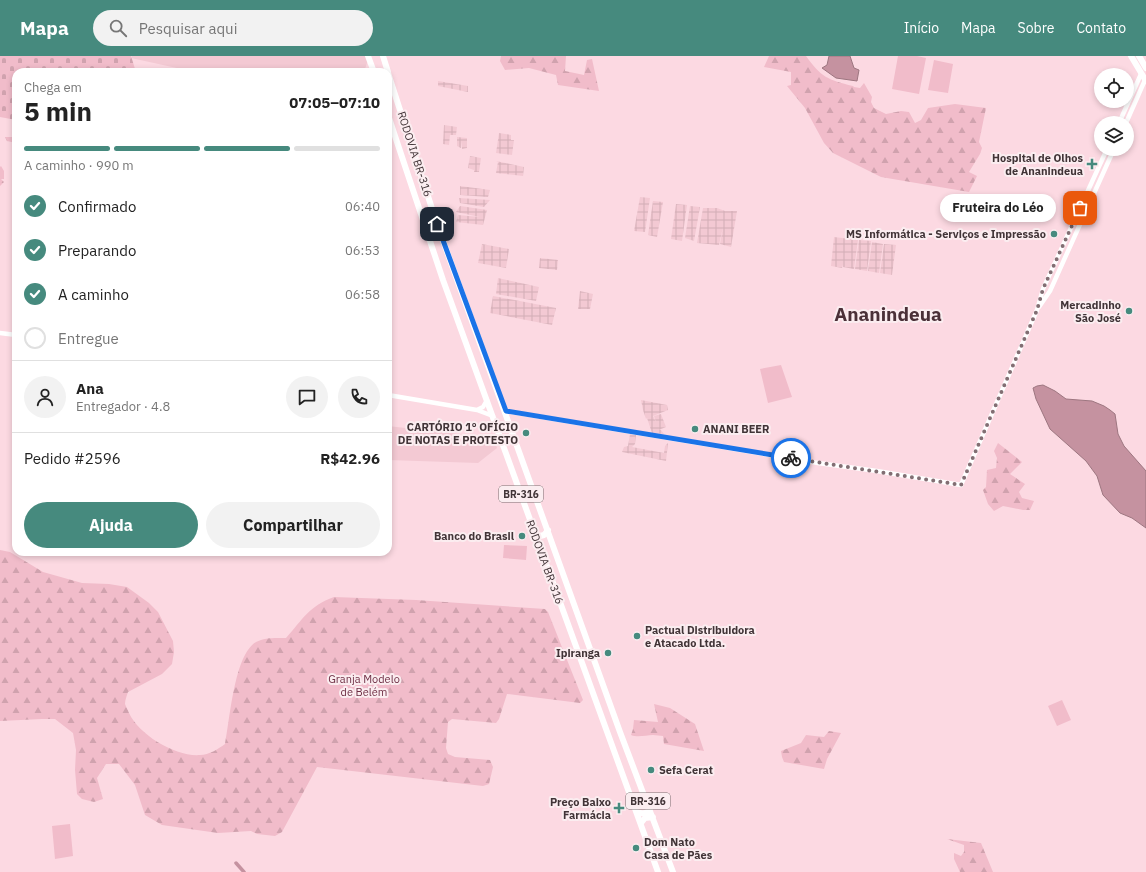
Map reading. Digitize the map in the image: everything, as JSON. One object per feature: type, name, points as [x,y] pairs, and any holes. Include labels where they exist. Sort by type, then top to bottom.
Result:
[{"type":"main road","points":[[368,56],[372,68]]},
{"type":"main road","name":"RODOVIA BR-316","points":[[383,56],[387,68]]},
{"type":"main road","points":[[1131,56],[1146,81]]},
{"type":"main road","points":[[1138,68],[1141,65],[1145,66],[1140,56]]},
{"type":"main road","name":"RODOVIA BR-316","points":[[392,84],[437,224],[506,411],[620,732],[650,809]]},
{"type":"main road","name":"RODOVIA BR-316","points":[[392,127],[443,280],[658,872]]},
{"type":"main road","points":[[536,534],[540,536],[544,535],[548,530]]},
{"type":"main road","points":[[541,551],[544,548],[549,547],[555,551]]},
{"type":"main road","points":[[637,812],[642,814],[650,809]]},
{"type":"main road","name":"BR-316","points":[[650,809],[673,872]]},
{"type":"main road","points":[[641,823],[645,818],[654,817]]},
{"type":"street","points":[[1121,116],[1141,74]]},
{"type":"street","points":[[1129,116],[1146,81]]},
{"type":"street","points":[[506,411],[818,463],[961,485],[1037,310],[1043,289],[1104,156]]},
{"type":"street","points":[[1037,310],[1050,291],[1111,156]]},
{"type":"street","points":[[1091,184],[1093,186],[1097,186]]},
{"type":"street","points":[[1088,190],[1092,190],[1094,193]]},
{"type":"street","points":[[0,333],[12,334]]},
{"type":"street","points":[[392,396],[477,410],[486,412],[493,416]]},
{"type":"street","points":[[477,410],[483,407],[487,400]]},
{"type":"shaded area","points":[[132,56],[369,57],[365,68],[177,68],[131,58]]},
{"type":"shaded area","points":[[829,56],[850,56],[854,68],[859,70],[857,81],[836,78],[822,68],[827,65]]},
{"type":"shaded area","points":[[438,81],[468,86],[468,92],[438,86]]},
{"type":"shaded area","points":[[444,125],[457,127],[456,135],[450,135],[449,145],[443,144]]},
{"type":"shaded area","points":[[499,133],[511,135],[511,140],[514,140],[512,155],[496,153]]},
{"type":"shaded area","points":[[457,137],[467,138],[467,148],[462,149],[462,141],[461,148],[457,146]]},
{"type":"shaded area","points":[[470,156],[481,158],[479,172],[474,172],[474,170],[468,168]]},
{"type":"shaded area","points":[[496,161],[524,167],[523,176],[496,173],[498,162]]},
{"type":"shaded area","points":[[460,186],[490,190],[488,197],[460,195]]},
{"type":"shaded area","points":[[640,197],[650,198],[645,232],[634,231]]},
{"type":"shaded area","points":[[459,198],[490,200],[484,207],[460,203]]},
{"type":"shaded area","points":[[653,201],[663,202],[657,237],[648,235]]},
{"type":"shaded area","points":[[676,204],[687,205],[682,241],[671,239]]},
{"type":"shaded area","points":[[460,206],[487,210],[483,225],[456,222],[458,215],[480,217],[456,212]]},
{"type":"shaded area","points":[[690,206],[700,207],[694,241],[685,238]]},
{"type":"shaded area","points":[[703,208],[717,208],[725,211],[737,211],[731,247],[720,244],[723,227],[719,245],[697,243]]},
{"type":"shaded area","points":[[834,237],[858,240],[854,269],[843,267],[843,265],[842,268],[831,266]]},
{"type":"shaded area","points":[[859,240],[871,241],[867,271],[855,269]]},
{"type":"shaded area","points":[[872,242],[883,244],[879,273],[868,271]]},
{"type":"shaded area","points":[[482,244],[509,249],[506,268],[478,263]]},
{"type":"shaded area","points":[[884,244],[896,245],[892,275],[880,273]]},
{"type":"shaded area","points":[[540,258],[558,260],[557,270],[539,268]]},
{"type":"shaded area","points":[[498,278],[539,287],[536,301],[496,294]]},
{"type":"shaded area","points":[[580,291],[593,294],[590,309],[578,309]]},
{"type":"shaded area","points":[[493,296],[556,308],[552,325],[490,313]]},
{"type":"shaded area","points":[[1043,385],[1066,399],[1092,401],[1104,406],[1115,414],[1118,434],[1124,446],[1146,471],[1146,528],[1132,518],[1120,513],[1103,495],[1097,476],[1086,461],[1050,429],[1036,399],[1033,388]]},
{"type":"shaded area","points":[[641,400],[667,405],[668,410],[653,416],[656,422],[654,416],[661,414],[666,427],[659,430],[661,430],[664,434],[652,433],[643,410]]},
{"type":"shaded area","points":[[392,426],[493,438],[497,448],[478,463],[392,460]]},
{"type":"shaded area","points":[[630,434],[636,435],[635,444],[632,447],[664,453],[665,446],[668,443],[666,461],[622,452],[624,447],[628,446]]},
{"type":"green space","points":[[0,56],[131,56],[135,68],[12,68],[12,119],[0,117]]},
{"type":"green space","points":[[501,56],[566,56],[565,71],[584,75],[587,60],[592,59],[599,91],[558,85],[556,75],[529,68],[505,70],[500,61]]},
{"type":"green space","points":[[769,56],[806,56],[816,69],[826,77],[837,82],[860,88],[864,83],[872,97],[871,102],[874,108],[886,114],[901,111],[909,112],[915,123],[921,120],[928,108],[955,104],[986,108],[979,142],[982,148],[969,172],[977,176],[969,192],[881,177],[833,153],[824,143],[805,108],[787,86],[791,85],[791,72],[764,67]]},
{"type":"green space","points":[[898,56],[917,56],[926,58],[919,94],[892,89]]},
{"type":"green space","points":[[934,60],[953,64],[948,93],[928,90]]},
{"type":"green space","points":[[5,137],[12,137],[12,142],[7,141]]},
{"type":"green space","points":[[1,166],[4,171],[4,179],[1,179],[4,182],[0,186],[0,167]]},
{"type":"green space","points":[[781,365],[792,397],[768,403],[760,369]]},
{"type":"green space","points":[[998,443],[1022,462],[1010,474],[1025,484],[1019,492],[1022,498],[1034,501],[1030,510],[1003,506],[994,511],[988,504],[983,490],[986,487],[987,470],[996,468],[997,458],[994,451]]},
{"type":"green space","points":[[504,545],[527,546],[526,560],[503,558]]},
{"type":"green space","name":"Granja Modelo de Belém","points":[[0,550],[10,552],[12,553],[12,556],[17,556],[43,572],[82,583],[109,584],[127,587],[149,603],[158,612],[173,641],[174,652],[172,664],[162,674],[128,692],[125,704],[134,721],[141,729],[159,743],[190,755],[207,754],[225,744],[234,689],[243,660],[249,649],[256,642],[263,639],[286,638],[312,609],[334,597],[416,600],[545,609],[548,612],[583,700],[580,703],[507,694],[499,719],[496,723],[452,719],[448,722],[446,748],[448,754],[455,757],[490,760],[493,767],[489,784],[483,786],[317,767],[282,832],[275,836],[257,834],[251,831],[218,833],[162,825],[145,815],[135,785],[119,764],[106,764],[97,778],[103,799],[94,802],[82,799],[77,794],[75,770],[76,750],[73,733],[55,719],[0,721]]},
{"type":"green space","points":[[1062,700],[1071,720],[1057,726],[1048,706]]},
{"type":"green space","points":[[654,704],[670,708],[695,724],[704,751],[664,744],[663,736],[631,735],[634,720],[658,722]]},
{"type":"green space","points":[[829,731],[841,733],[827,759],[824,769],[784,762],[781,751],[801,743],[806,735],[824,737]]},
{"type":"green space","points":[[70,824],[73,856],[55,859],[52,826]]},
{"type":"green space","points":[[947,839],[981,843],[993,872],[960,872],[954,859],[954,853],[961,856],[964,852],[964,845]]},
{"type":"waterway","points":[[236,863],[244,872]]},
{"type":"way so far","points":[[791,458],[961,485],[1037,310],[1043,289],[1080,208]]},
{"type":"place","name":"Hospital de Olhos de Ananindeua","points":[[1092,164]]},
{"type":"place","name":"Fruteira do Léo","points":[[1080,208]]},
{"type":"place","name":"MS Informática - Serviços e Impressão","points":[[1054,234]]},
{"type":"place","name":"Mercadinho São José","points":[[1129,311]]},
{"type":"place","name":"ANANI BEER","points":[[695,429]]},
{"type":"place","name":"CARTÓRIO 1º OFÍCIO DE NOTAS E PROTESTO","points":[[526,433]]},
{"type":"place","name":"Banco do Brasil","points":[[522,536]]},
{"type":"place","name":"Pactual Distribuidora e Atacado Ltda.","points":[[637,636]]},
{"type":"place","name":"Ipiranga","points":[[608,653]]},
{"type":"place","name":"Sefa Cerat","points":[[651,770]]},
{"type":"place","name":"Preço Baixo Farmácia","points":[[619,808]]},
{"type":"place","name":"Dom Nato Casa de Pães","points":[[636,848]]},
{"type":"district","name":"Ananindeua","points":[[888,314]]},
{"type":"route","points":[[437,224],[506,411],[791,458]]}]
